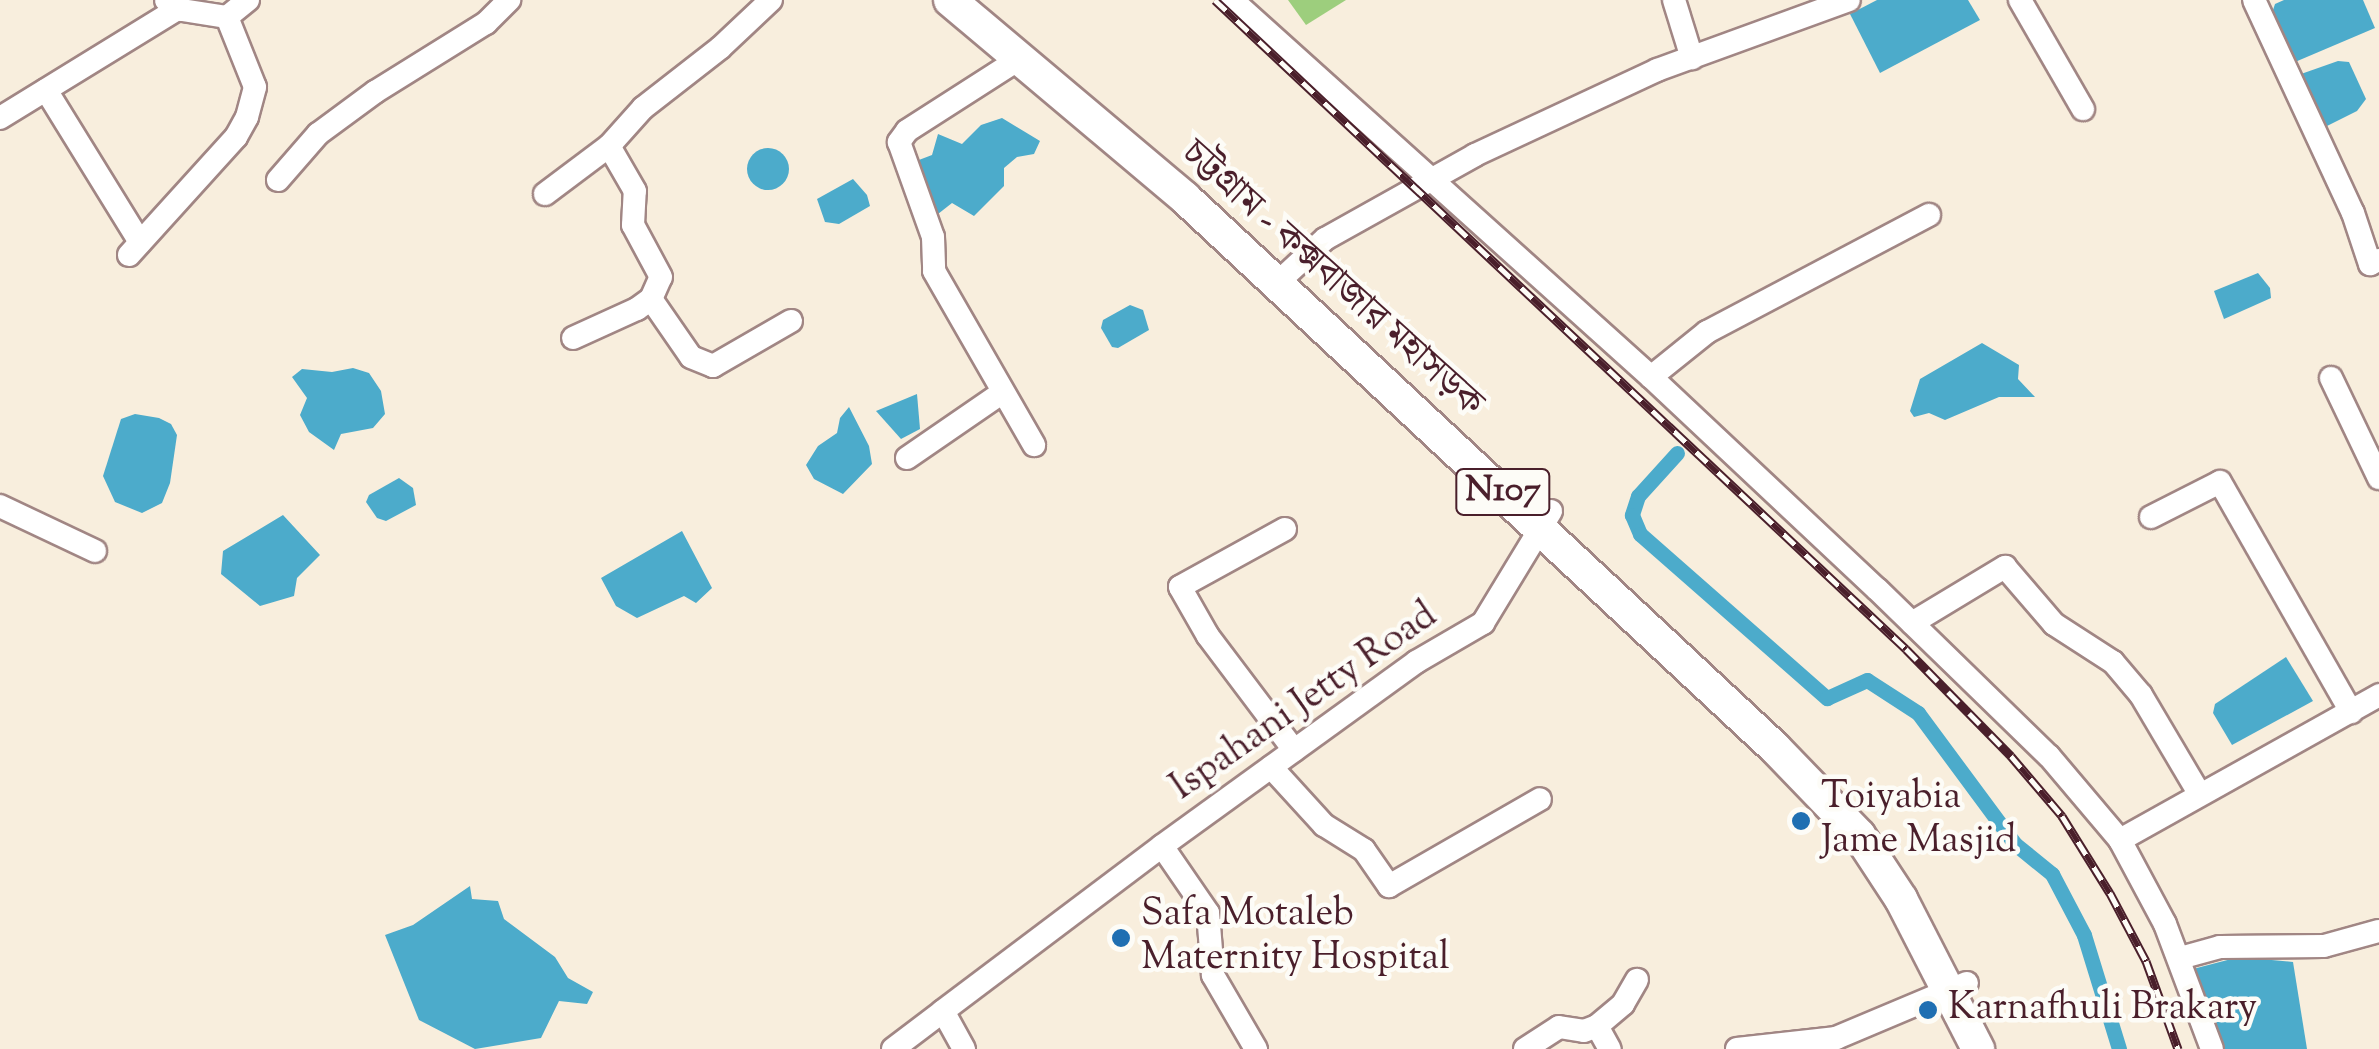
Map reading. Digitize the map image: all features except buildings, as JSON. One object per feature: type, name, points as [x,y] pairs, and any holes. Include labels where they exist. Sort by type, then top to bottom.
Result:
[{"type":"highway","name":"চট্টগ্রাম - কক্সবাজার মহাসড়ক","points":[[950,0],[1282,277]]},
{"type":"highway","name":"চট্টগ্রাম - কক্সবাজার মহাসড়ক","points":[[980,0],[1546,518],[1775,748],[1858,835],[1998,1049]]},
{"type":"highway","name":"চট্টগ্রাম - কক্সবাজার মহাসড়ক","points":[[1958,986],[1978,1049]]},
{"type":"street","points":[[228,17],[248,0]]},
{"type":"street","points":[[278,180],[318,134],[375,92],[486,22],[509,0]]},
{"type":"street","points":[[545,194],[609,146],[643,108],[720,48],[770,0]]},
{"type":"street","points":[[1232,0],[1650,377],[2049,756],[2120,840],[2180,958],[2212,1049]]},
{"type":"street","points":[[1674,0],[1692,58]]},
{"type":"street","points":[[1282,277],[1326,239],[1428,180],[1692,58],[1849,0]]},
{"type":"street","points":[[2020,0],[2083,109]]},
{"type":"street","points":[[2254,0],[2353,213],[2370,264],[2379,260]]},
{"type":"street","points":[[0,118],[172,4],[228,17]]},
{"type":"street","points":[[46,90],[135,249],[236,137],[247,117],[255,87],[228,17]]},
{"type":"street","points":[[1018,59],[908,131],[898,142],[933,237],[934,271],[1034,445]]},
{"type":"street","points":[[572,338],[651,299],[661,276],[632,225],[636,191],[609,146]]},
{"type":"street","points":[[1650,377],[1707,332],[1776,300],[1868,244],[1928,216]]},
{"type":"street","points":[[651,299],[691,357],[713,366],[792,321]]},
{"type":"street","points":[[2331,378],[2379,478]]},
{"type":"street","points":[[907,458],[1003,392]]},
{"type":"street","points":[[2151,517],[2220,482],[2350,712]]},
{"type":"street","points":[[0,506],[95,552]]},
{"type":"street","name":"Ispahani Jetty Road","points":[[1256,1049],[1221,995],[1213,975],[1208,913],[1162,846],[1416,662],[1483,622],[1546,518]]},
{"type":"street","points":[[1286,529],[1180,587],[1208,636],[1294,750]]},
{"type":"street","points":[[1912,623],[2005,567],[2054,624],[2112,662],[2141,696],[2199,793]]},
{"type":"street","points":[[2120,840],[2379,695]]},
{"type":"street","points":[[1271,767],[1324,825],[1364,850],[1389,886],[1540,800]]},
{"type":"street","points":[[894,1049],[1162,846]]},
{"type":"street","points":[[2180,958],[2220,948],[2324,946],[2379,930]]},
{"type":"street","points":[[1525,1049],[1559,1027],[1584,1032],[1597,1026],[1624,1004],[1637,980]]},
{"type":"street","points":[[1737,1049],[1836,1038],[1958,986]]},
{"type":"street","points":[[943,1011],[964,1049]]},
{"type":"street","points":[[1597,1026],[1610,1049]]},
{"type":"green space","points":[[1288,0],[1346,0],[1306,25]]},
{"type":"water","points":[[1877,0],[1968,0],[1980,20],[1880,73],[1850,14]]},
{"type":"water","points":[[2284,0],[2363,0],[2375,28],[2295,62],[2271,16],[2275,4]]},
{"type":"water","points":[[2338,61],[2349,62],[2366,99],[2357,111],[2327,126],[2301,74]]},
{"type":"water","points":[[1002,118],[1040,141],[1034,154],[1017,157],[1004,168],[1004,186],[974,216],[952,203],[938,214],[925,202],[911,163],[932,155],[938,134],[962,144],[981,125]]},
{"type":"water","points":[[768,148],[783,154],[789,169],[783,184],[768,190],[753,184],[747,169],[753,154]]},
{"type":"water","points":[[853,179],[867,195],[870,206],[839,224],[825,222],[817,199]]},
{"type":"water","points":[[2258,273],[2270,288],[2271,298],[2224,319],[2214,291]]},
{"type":"water","points":[[1130,305],[1143,310],[1149,330],[1118,348],[1112,347],[1101,328],[1103,320]]},
{"type":"water","points":[[1982,343],[2019,365],[2018,379],[2035,397],[1999,397],[1945,420],[1929,413],[1914,417],[1910,411],[1920,379]]},
{"type":"water","points":[[353,368],[369,373],[381,391],[385,414],[373,428],[341,434],[334,450],[309,432],[300,415],[307,398],[292,377],[302,369],[332,372]]},
{"type":"water","points":[[917,394],[920,429],[901,439],[876,411]]},
{"type":"water","points":[[849,407],[869,446],[872,464],[843,494],[814,479],[806,465],[818,446],[837,433],[840,418]]},
{"type":"water","points":[[135,414],[171,424],[177,435],[170,483],[162,503],[142,513],[115,502],[103,476],[121,419]]},
{"type":"water","points":[[399,478],[413,488],[416,505],[386,521],[377,518],[366,502],[369,495]]},
{"type":"water","points":[[283,515],[320,555],[297,578],[294,596],[260,606],[221,574],[223,551]]},
{"type":"water","points":[[682,531],[712,588],[696,603],[684,596],[637,618],[616,606],[601,578]]},
{"type":"water","points":[[2286,657],[2313,701],[2232,745],[2213,713],[2215,704]]},
{"type":"water","points":[[470,886],[472,899],[498,901],[504,919],[555,957],[568,978],[593,992],[587,1004],[559,1001],[541,1038],[475,1049],[419,1020],[385,935],[413,925]]},
{"type":"water","points":[[2239,957],[2293,962],[2307,1049],[2222,1049],[2193,969]]},
{"type":"waterway","points":[[1677,453],[1638,496],[1632,515],[1640,534],[1827,698],[1867,680],[1918,713],[2015,844],[2052,874],[2084,935],[2119,1049]]},
{"type":"railway","points":[[1215,0],[1906,649],[2011,756],[2062,816],[2110,893],[2146,961],[2178,1049]]},
{"type":"place","name":"Toiyabia Jame Masjid","points":[[1801,821]]},
{"type":"place","name":"Safa Motaleb Maternity Hospital","points":[[1121,938]]},
{"type":"place","name":"Karnafhuli Brakary","points":[[1928,1010]]}]
